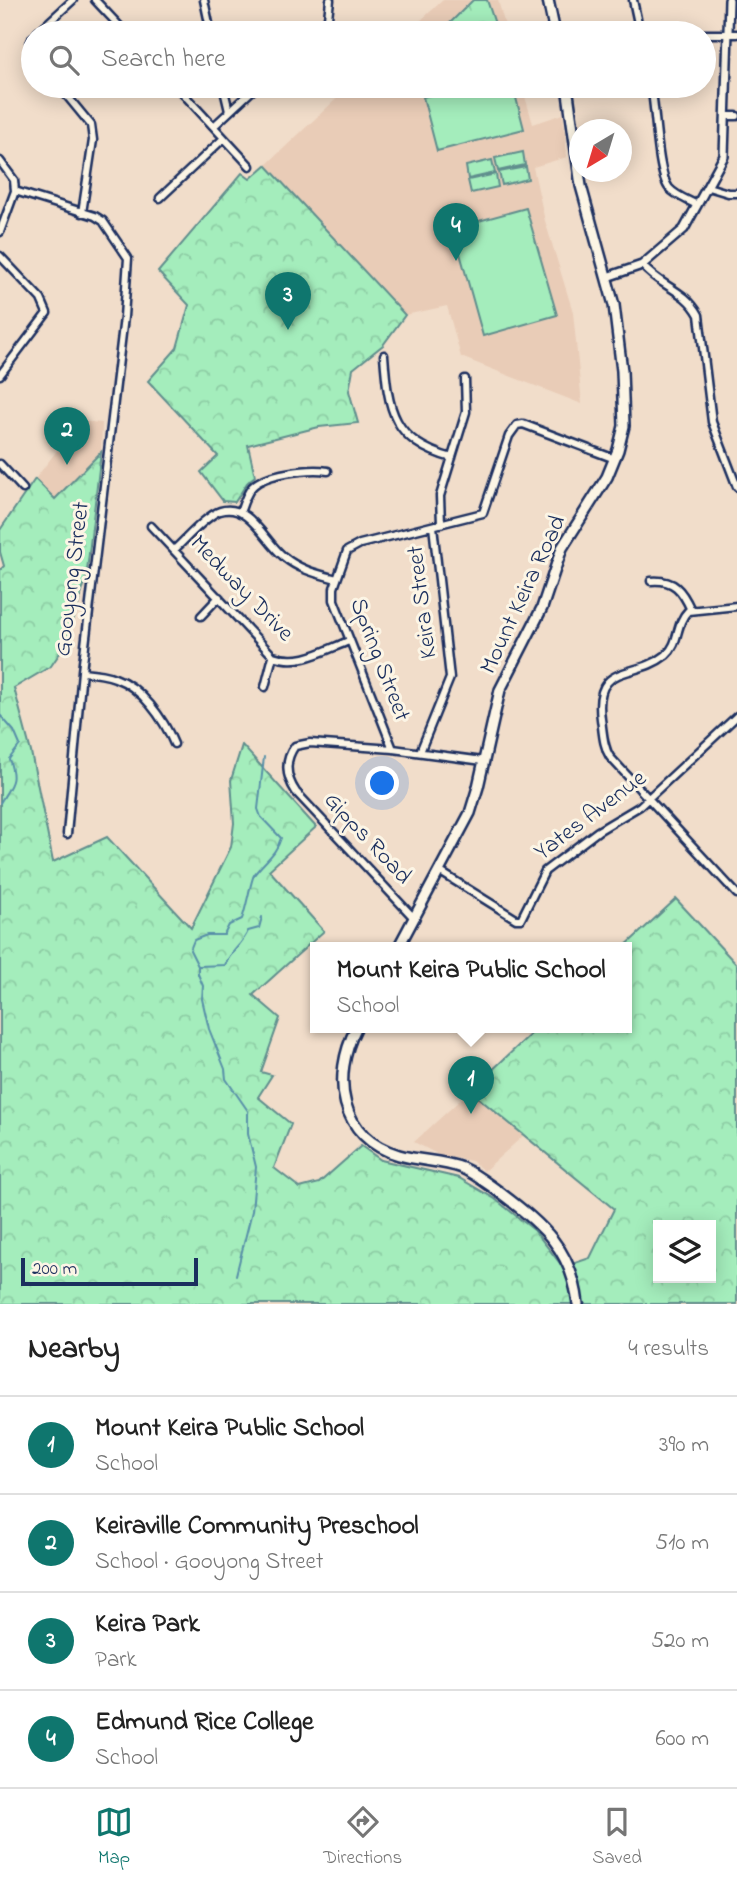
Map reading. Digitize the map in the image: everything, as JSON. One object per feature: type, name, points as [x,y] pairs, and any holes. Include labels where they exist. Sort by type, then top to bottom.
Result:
[{"type":"main road","points":[[548,0],[552,21]]},
{"type":"main road","name":"Mount Keira Road","points":[[401,942],[470,813],[500,690],[542,608],[558,557],[599,492],[615,459],[621,439],[625,410],[614,305],[581,186],[569,98]]},
{"type":"main road","points":[[354,1033],[344,1058],[341,1080],[348,1111],[361,1130],[382,1148],[398,1155],[464,1169],[535,1219],[560,1251],[572,1272],[578,1304]]},
{"type":"street","points":[[50,21],[73,0]]},
{"type":"street","points":[[95,0],[115,21]]},
{"type":"street","points":[[204,0],[209,21]]},
{"type":"street","points":[[326,21],[330,12],[330,0]]},
{"type":"street","points":[[633,0],[637,21]]},
{"type":"street","points":[[607,277],[642,265],[684,229],[724,156],[729,0]]},
{"type":"street","points":[[716,34],[737,34]]},
{"type":"street","points":[[69,98],[91,125],[93,139],[82,213]]},
{"type":"street","points":[[187,98],[250,166]]},
{"type":"street","points":[[226,98],[229,111]]},
{"type":"street","points":[[214,126],[244,98]]},
{"type":"street","points":[[653,98],[659,158],[665,181],[674,193],[697,205]]},
{"type":"street","points":[[726,116],[737,116]]},
{"type":"street","points":[[160,198],[224,138]]},
{"type":"street","points":[[0,161],[14,180],[15,191],[0,232]]},
{"type":"street","points":[[708,187],[737,193]]},
{"type":"street","name":"Gooyong Street","points":[[15,191],[103,221],[128,258],[124,317],[82,672],[67,834]]},
{"type":"street","points":[[0,256],[41,299],[47,313],[0,375]]},
{"type":"street","points":[[642,265],[652,277],[684,295],[693,303],[699,314],[712,422],[737,487]]},
{"type":"street","points":[[384,355],[387,396],[398,424],[425,448],[452,458]]},
{"type":"street","name":"Keira Street","points":[[420,752],[450,677],[437,525],[440,496],[466,412],[465,379]]},
{"type":"street","name":"Spring Street","points":[[393,749],[334,600],[337,579],[347,551],[353,546],[478,515],[484,511],[509,436],[517,425],[523,424],[615,459]]},
{"type":"street","points":[[0,464],[23,489]]},
{"type":"street","points":[[240,513],[250,490],[259,481],[308,469],[328,471]]},
{"type":"street","points":[[175,550],[216,513],[230,510],[249,519],[283,556],[306,571],[337,579]]},
{"type":"street","name":"Medway Drive","points":[[151,526],[273,656],[286,661],[299,661],[349,641]]},
{"type":"street","points":[[651,581],[665,580],[675,584],[682,591],[691,610]]},
{"type":"street","points":[[201,616],[219,597]]},
{"type":"street","points":[[737,606],[691,610],[680,623],[675,644],[666,655],[612,676],[605,684],[600,707],[607,752],[737,894]]},
{"type":"street","points":[[265,687],[273,656]]},
{"type":"street","points":[[82,672],[116,678],[129,685],[165,724],[174,744]]},
{"type":"street","name":"Yates Avenue","points":[[439,871],[516,919],[521,919],[545,871],[589,837],[649,799],[737,716]]},
{"type":"street","name":"Gipps Road","points":[[393,749],[310,743],[295,746],[290,755],[288,773],[292,786],[414,918]]},
{"type":"street","points":[[393,749],[483,761]]},
{"type":"shaded area","points":[[443,0],[498,0],[504,21],[420,21]]},
{"type":"shaded area","points":[[337,98],[525,98],[533,124],[563,114],[567,157],[533,167],[545,221],[573,312],[582,404],[461,357],[447,306],[405,315],[266,165]]},
{"type":"shaded area","points":[[80,421],[102,423],[101,452],[55,499],[35,479]]},
{"type":"shaded area","points":[[470,1091],[523,1136],[484,1171],[472,1161],[439,1155],[414,1142]]},
{"type":"green space","points":[[473,0],[487,0],[494,21],[452,21]]},
{"type":"green space","points":[[423,98],[516,98],[524,129],[437,151]]},
{"type":"green space","points":[[523,152],[525,165],[498,171],[495,158]]},
{"type":"green space","points":[[492,160],[495,173],[468,179],[466,166]]},
{"type":"green space","points":[[266,165],[405,315],[383,345],[353,369],[349,391],[358,423],[319,427],[248,445],[255,476],[235,502],[223,501],[201,472],[218,456],[148,381],[177,348],[189,305],[158,272],[242,173],[250,179]]},
{"type":"green space","points":[[526,167],[528,179],[502,185],[499,172]]},
{"type":"green space","points":[[496,174],[498,187],[471,193],[468,180]]},
{"type":"green space","points":[[526,208],[557,315],[483,336],[453,228]]},
{"type":"green space","points":[[101,452],[86,579],[66,644],[51,666],[14,688],[31,752],[53,862],[107,837],[191,928],[231,847],[234,823],[231,780],[242,745],[316,827],[269,870],[324,931],[253,995],[280,1018],[261,1072],[272,1075],[258,1097],[291,1124],[274,1168],[300,1188],[319,1183],[361,1146],[381,1160],[459,1178],[495,1199],[534,1230],[563,1267],[590,1258],[614,1209],[470,1091],[532,1033],[632,1033],[632,942],[629,942],[676,899],[737,965],[737,1304],[0,1304],[0,570],[4,566],[0,552],[0,530],[35,479],[55,499]]},
{"type":"waterway","points":[[0,715],[14,731],[20,745],[9,759],[13,778],[0,803]]},
{"type":"waterway","points":[[236,1275],[252,1211],[256,1167],[248,1134],[248,1111],[226,1079],[225,1069],[209,1029],[198,966],[190,950],[194,940],[207,935],[224,935],[229,925],[242,919],[254,875],[279,844],[281,838],[261,817],[258,809],[264,757]]},
{"type":"waterway","points":[[199,966],[225,965],[248,931],[259,928],[262,917]]},
{"type":"place","name":"Edmund Rice College","points":[[456,261]]},
{"type":"place","name":"Keira Park","points":[[288,330]]},
{"type":"place","name":"Keiraville Community Preschool","points":[[67,465]]},
{"type":"place","name":"Mount Keira Public School","points":[[471,1114]]}]
